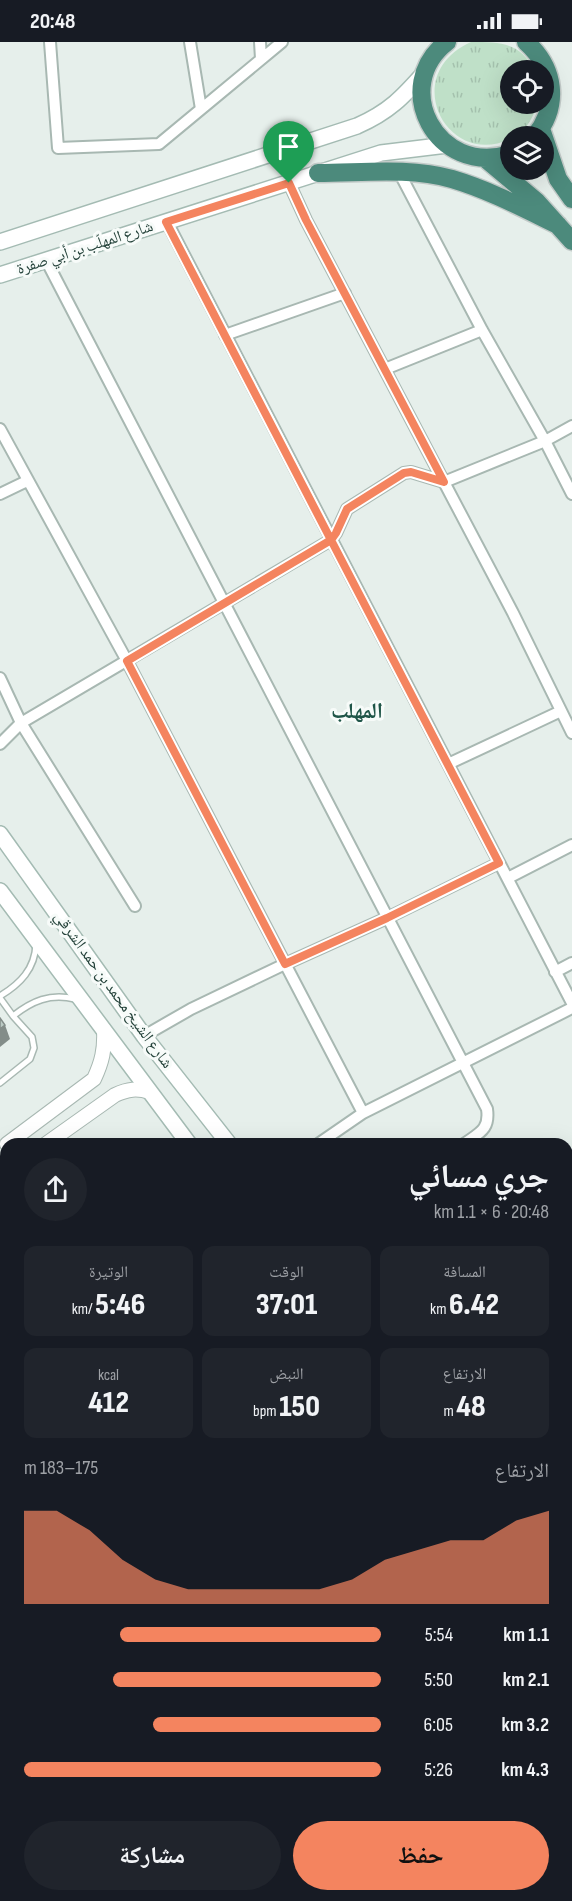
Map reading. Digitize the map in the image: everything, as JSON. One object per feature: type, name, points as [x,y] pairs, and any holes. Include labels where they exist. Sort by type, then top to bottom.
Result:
[{"type":"highway","points":[[526,42],[540,57],[549,74],[551,93],[549,112],[542,126]]},
{"type":"highway","points":[[446,43],[433,56],[425,72],[422,92],[424,112],[433,131],[447,146],[466,156],[486,159],[500,156]]},
{"type":"highway","points":[[486,159],[537,202],[572,241]]},
{"type":"highway","points":[[554,170],[572,199]]},
{"type":"highway","points":[[318,174],[399,172],[450,178],[494,194],[558,225]]},
{"type":"main road","name":"شارع المهلّب بن أبي صفرة","points":[[0,242],[357,126],[373,119],[399,101],[425,72]]},
{"type":"main road","name":"شارع المهلّب بن أبي صفرة","points":[[0,275],[381,153],[447,146]]},
{"type":"main road","name":"شارع الشيخ محمد بن حمد الشرقي","points":[[0,834],[144,1036],[224,1138]]},
{"type":"main road","name":"شارع الشيخ محمد بن حمد الشرقي","points":[[0,891],[184,1138]]},
{"type":"street","points":[[50,42],[58,148],[159,144],[282,42]]},
{"type":"street","points":[[190,42],[201,109]]},
{"type":"street","points":[[260,42],[261,59]]},
{"type":"street","points":[[399,172],[572,494]]},
{"type":"street","points":[[289,183],[306,220],[444,482],[572,733]]},
{"type":"street","points":[[166,222],[508,878],[572,1006],[363,1113],[327,1138]]},
{"type":"street","points":[[46,260],[487,1109],[489,1119],[485,1128],[472,1138]]},
{"type":"street","points":[[225,335],[345,293]]},
{"type":"street","points":[[385,369],[482,330]]},
{"type":"street","points":[[0,744],[21,723],[331,540],[347,509],[404,473],[411,472],[444,482],[545,441],[572,426]]},
{"type":"street","points":[[0,429],[127,661],[363,1113]]},
{"type":"street","points":[[0,494],[27,481]]},
{"type":"street","points":[[0,678],[21,723],[135,906]]},
{"type":"street","points":[[448,764],[561,711]]},
{"type":"street","points":[[508,878],[572,844]]},
{"type":"street","points":[[144,1036],[191,1009],[499,863]]},
{"type":"street","points":[[555,972],[572,963]]},
{"type":"street","points":[[15,1138],[94,1079],[105,1047],[104,1030]]},
{"type":"street","points":[[85,1086],[100,1106]]},
{"type":"street","points":[[56,1138],[115,1095],[126,1090],[138,1089],[150,1092]]},
{"type":"lane","points":[[0,1083],[30,1059],[34,1048],[32,1036],[13,1016],[0,997],[13,988],[28,972],[36,951],[36,940]]},
{"type":"lane","points":[[13,1016],[27,1005],[48,997],[72,998],[83,1002]]},
{"type":"green space","points":[[471,42],[500,43],[522,54],[527,60],[500,60],[500,114],[533,114],[526,126],[500,126],[500,142],[487,145],[467,141],[451,130],[440,114],[435,95],[437,75],[449,57]]},
{"type":"building","points":[[0,1018],[5,1025],[0,1029]]},
{"type":"district","name":"المهلب","points":[[357,711]]},
{"type":"route","points":[[289,183],[166,222],[331,540],[127,661],[285,964],[387,918],[499,863],[331,540],[347,509],[404,473],[411,472],[444,482],[306,220],[289,183]]}]
